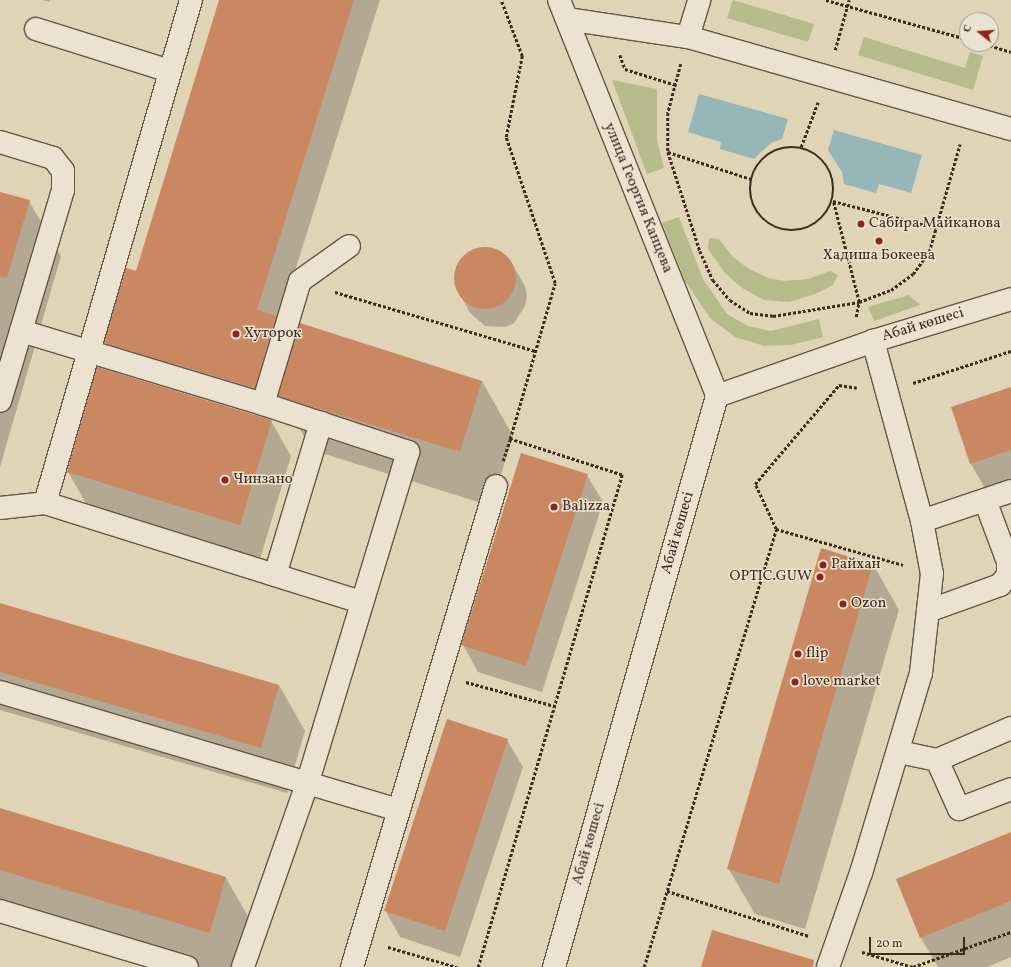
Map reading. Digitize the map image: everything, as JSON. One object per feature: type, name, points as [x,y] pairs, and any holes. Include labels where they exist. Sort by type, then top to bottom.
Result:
[{"type":"street","points":[[44,503],[191,0]]},
{"type":"street","points":[[688,37],[699,0]]},
{"type":"street","points":[[563,9],[688,37],[1011,129]]},
{"type":"street","name":"улица Георгия Канцева","points":[[563,9],[717,396]]},
{"type":"street","points":[[36,29],[170,71]]},
{"type":"street","points":[[0,142],[53,158],[63,171],[63,190],[0,401]]},
{"type":"street","points":[[263,404],[300,281],[349,246]]},
{"type":"street","name":"Абай көшесі","points":[[554,967],[717,396],[872,340],[1011,299]]},
{"type":"street","points":[[21,331],[263,404],[408,452],[361,602],[307,784],[243,967]]},
{"type":"street","points":[[828,967],[899,752],[921,673],[932,574],[922,521],[872,340]]},
{"type":"street","points":[[275,575],[321,423]]},
{"type":"street","points":[[352,967],[496,486]]},
{"type":"street","points":[[922,521],[1011,491]]},
{"type":"street","points":[[928,611],[1000,585],[1009,575],[1008,562],[985,500]]},
{"type":"street","points":[[0,508],[44,503],[361,602]]},
{"type":"street","points":[[0,692],[399,810]]},
{"type":"street","points":[[899,752],[937,760],[1011,728]]},
{"type":"street","points":[[937,760],[959,809],[1011,789]]},
{"type":"street","points":[[0,911],[187,967]]},
{"type":"path","points":[[478,967],[622,475],[510,440],[555,283],[506,137],[522,56],[501,0]]},
{"type":"path","points":[[826,0],[959,37]]},
{"type":"path","points":[[833,55],[849,0]]},
{"type":"path","points":[[688,37],[668,113],[668,152],[700,252],[713,280],[730,300],[750,313],[774,316],[860,302],[891,290],[912,274],[929,252],[968,117]]},
{"type":"path","points":[[999,48],[1011,52]]},
{"type":"path","points":[[660,81],[676,86]]},
{"type":"path","points":[[801,147],[814,116]]},
{"type":"path","points":[[833,200],[827,213],[812,226],[792,232],[778,229],[766,222],[756,212],[751,198],[751,179],[754,170],[763,158],[774,150],[788,146],[801,147],[814,153],[825,162],[832,173],[834,187],[833,200],[860,302]]},
{"type":"path","points":[[668,152],[751,179]]},
{"type":"path","points":[[833,200],[936,228]]},
{"type":"path","points":[[300,281],[536,350]]},
{"type":"path","points":[[644,967],[776,529],[755,484]]},
{"type":"path","points":[[776,529],[932,574]]},
{"type":"path","points":[[439,675],[555,706]]},
{"type":"path","points":[[360,939],[457,967]]},
{"type":"green space","points":[[733,0],[814,24],[808,42],[727,18]]},
{"type":"green space","points":[[864,37],[965,68],[970,52],[983,56],[973,90],[858,55]]},
{"type":"green space","points":[[612,80],[657,89],[657,140],[664,168],[647,174]]},
{"type":"green space","points":[[679,217],[703,279],[727,314],[748,326],[771,331],[819,319],[823,337],[791,345],[764,346],[735,337],[710,318],[685,281],[662,223]]},
{"type":"green space","points":[[709,238],[719,239],[733,257],[749,269],[768,278],[785,281],[808,279],[830,271],[838,275],[833,285],[815,294],[789,302],[764,300],[742,288],[725,273],[708,249]]},
{"type":"green space","points":[[909,295],[920,305],[874,321],[868,307]]},
{"type":"water","points":[[699,94],[788,119],[782,139],[771,143],[754,159],[720,149],[721,142],[688,132]]},
{"type":"water","points":[[834,130],[922,155],[911,193],[879,184],[876,193],[844,184],[842,172],[828,150]]},
{"type":"building","points":[[219,0],[354,0],[257,310],[276,316],[255,388],[104,343],[126,268],[136,271]]},
{"type":"building","points":[[0,192],[30,200],[7,278],[0,277]]},
{"type":"building","points":[[479,247],[491,247],[507,256],[514,266],[516,278],[514,290],[507,300],[491,309],[479,309],[468,304],[459,295],[454,284],[454,272],[459,261],[468,252]]},
{"type":"building","points":[[300,323],[482,381],[460,452],[278,396]]},
{"type":"building","points":[[97,367],[272,420],[240,525],[67,472]]},
{"type":"building","points":[[1011,387],[1011,450],[970,464],[951,407]]},
{"type":"building","points":[[521,453],[588,474],[526,666],[461,645]]},
{"type":"building","points":[[821,548],[873,564],[779,884],[727,869]]},
{"type":"building","points":[[0,603],[279,685],[261,748],[0,672]]},
{"type":"building","points":[[447,719],[508,739],[445,931],[384,911]]},
{"type":"building","points":[[0,808],[226,877],[210,933],[0,870]]},
{"type":"building","points":[[1011,832],[1011,901],[920,938],[896,879]]},
{"type":"building","points":[[712,930],[814,960],[813,967],[701,967]]},
{"type":"place","name":"Сабира Майканова","points":[[861,224]]},
{"type":"place","name":"Хадиша Бокеева","points":[[879,241]]},
{"type":"place","name":"Хуторок","points":[[236,334]]},
{"type":"place","name":"Чинзано","points":[[225,480]]},
{"type":"place","name":"Balizza","points":[[554,507]]},
{"type":"place","name":"Райхан","points":[[823,565]]},
{"type":"place","name":"OPTIC.GUW","points":[[820,577]]},
{"type":"place","name":"Ozon","points":[[843,604]]},
{"type":"place","name":"flip","points":[[798,654]]},
{"type":"place","name":"love market","points":[[795,682]]}]
